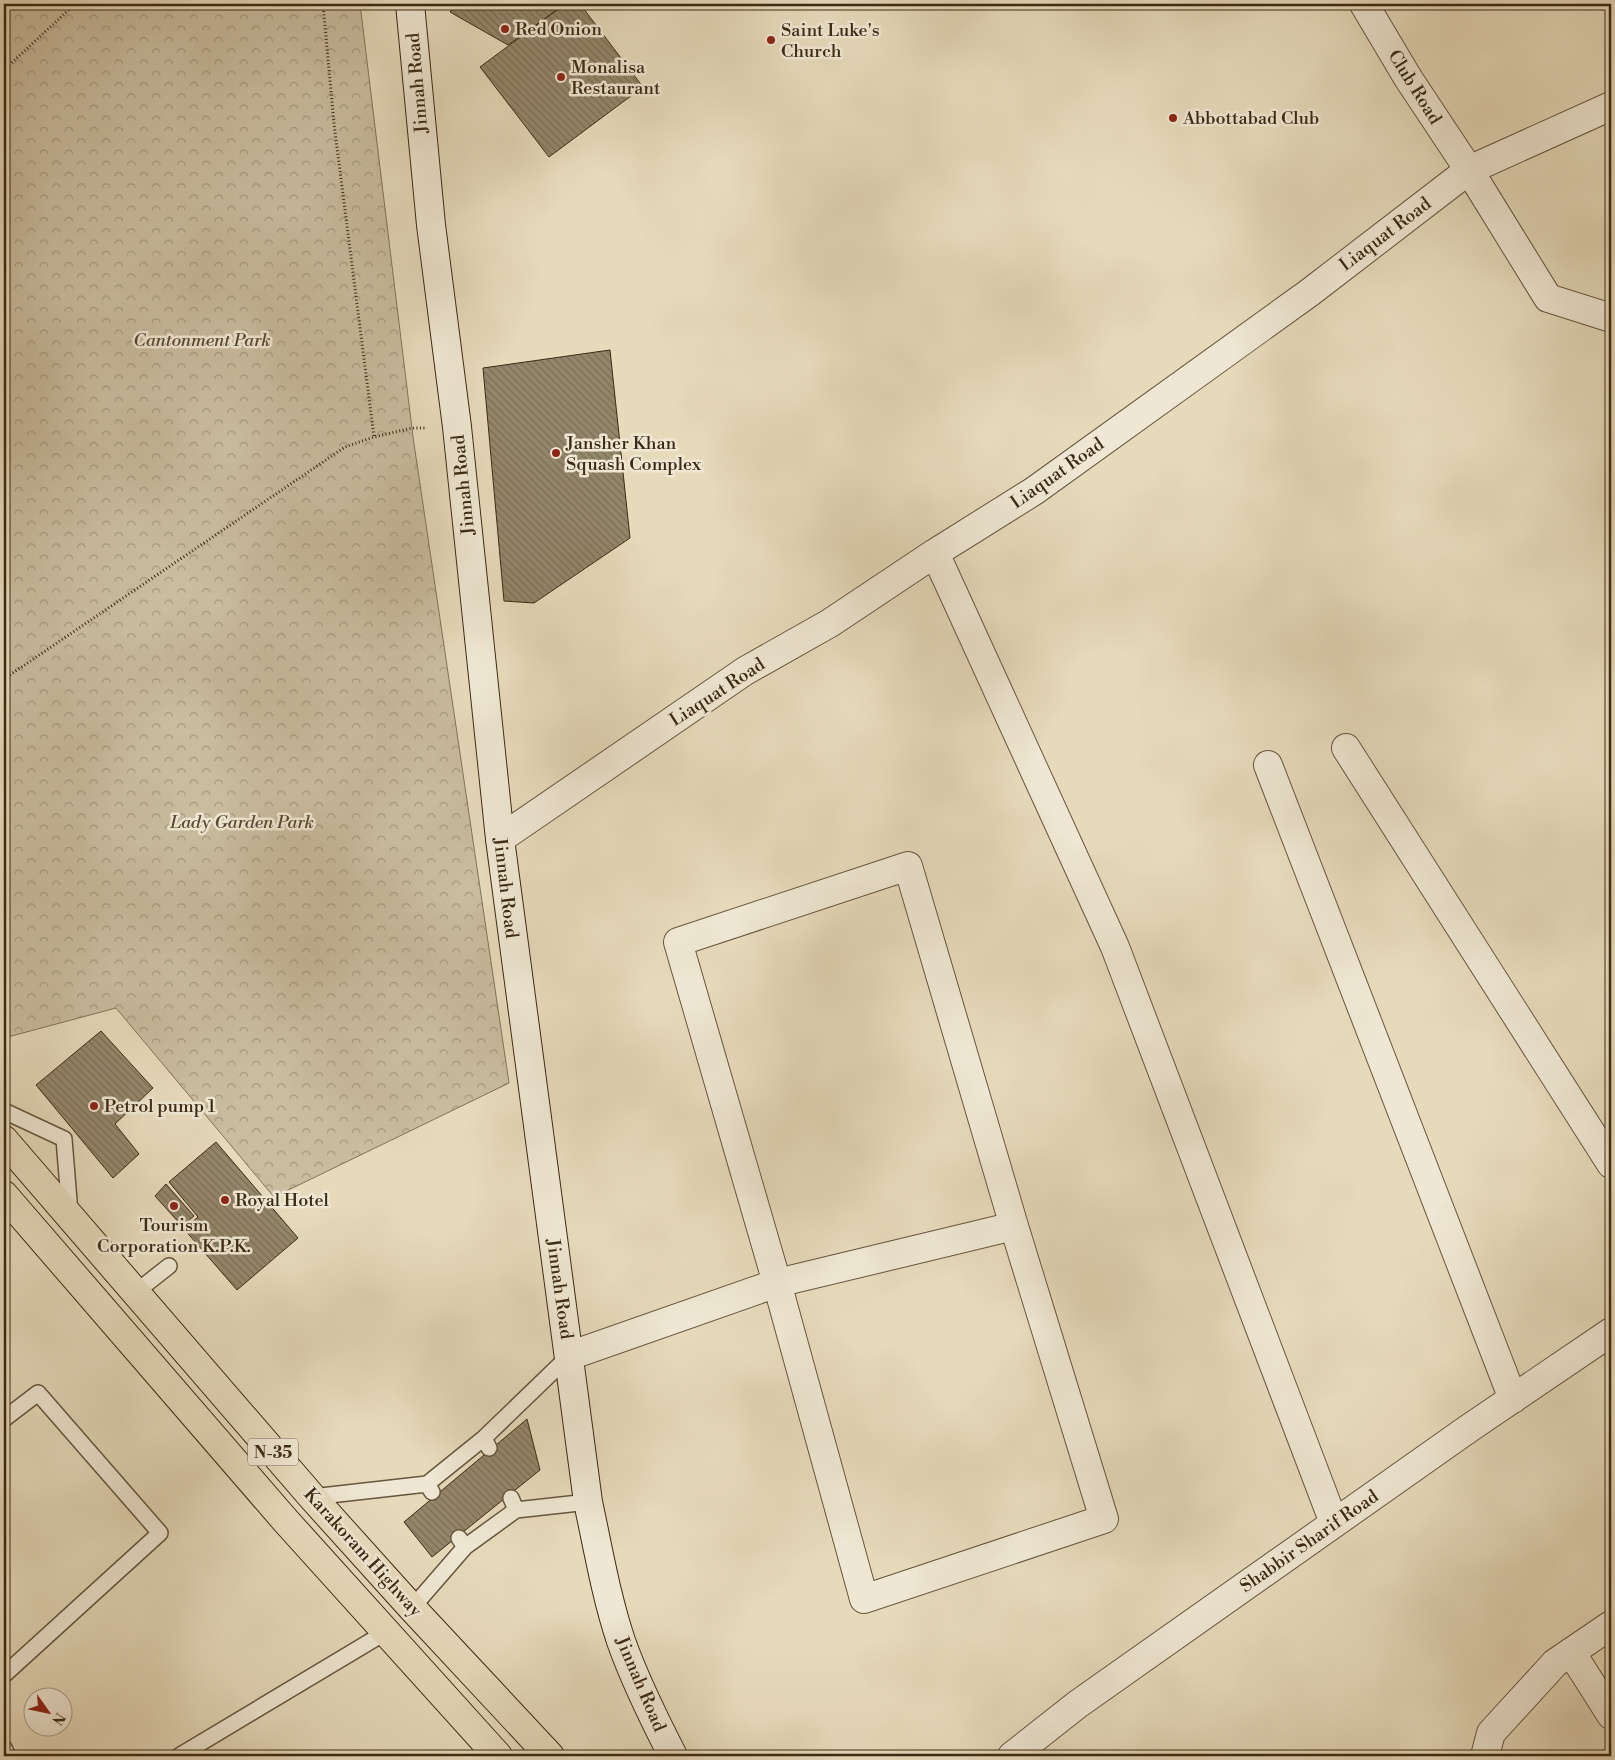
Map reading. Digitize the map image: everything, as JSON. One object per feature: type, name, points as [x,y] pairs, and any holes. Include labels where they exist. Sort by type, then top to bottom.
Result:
[{"type":"highway","name":"Karakoram Highway","points":[[4,1140],[312,1496],[412,1608],[550,1756]]},
{"type":"highway","name":"Karakoram Highway","points":[[7,1204],[285,1520],[498,1756]]},
{"type":"street","name":"Jinnah Road","points":[[410,4],[431,224],[457,427],[500,839],[588,1502],[604,1576],[621,1639],[636,1679],[673,1756]]},
{"type":"street","name":"Club Road","points":[[1364,4],[1408,78],[1469,170],[1548,298],[1611,318]]},
{"type":"street","name":"Liaquat Road","points":[[500,839],[745,671],[830,622],[935,553],[1034,492],[1309,293],[1469,170],[1611,106]]},
{"type":"street","points":[[935,553],[1115,947],[1334,1523]]},
{"type":"street","points":[[1346,748],[1611,1164]]},
{"type":"street","points":[[1268,765],[1513,1399]]},
{"type":"street","points":[[908,866],[1014,1226],[1104,1519],[864,1599],[777,1282],[678,942],[908,866]]},
{"type":"street","points":[[569,1356],[777,1282],[1014,1226]]},
{"type":"street","name":"Shabbir Sharif Road","points":[[1012,1756],[1078,1704],[1334,1523],[1611,1332]]},
{"type":"street","points":[[1485,1756],[1491,1733],[1555,1663],[1611,1625]]},
{"type":"street","points":[[1571,1652],[1611,1715]]},
{"type":"lane","points":[[4,1111],[64,1139],[70,1217]]},
{"type":"lane","points":[[136,1292],[168,1266]]},
{"type":"lane","points":[[312,1496],[430,1488],[486,1443],[569,1356]]},
{"type":"lane","points":[[4,1419],[38,1393],[160,1533],[4,1675]]},
{"type":"lane","points":[[412,1608],[462,1542],[514,1504],[588,1502]]},
{"type":"lane","points":[[179,1756],[386,1632]]},
{"type":"lane","points":[[4,1748],[8,1756]]},
{"type":"path","points":[[4,70],[75,4]]},
{"type":"path","points":[[323,4],[334,124],[374,437]]},
{"type":"path","points":[[4,679],[345,447],[374,437],[412,428],[457,427]]},
{"type":"green space","points":[[4,4],[360,4],[413,437],[509,1083],[274,1197],[116,1008],[4,1038]]},
{"type":"building","name":"Red Onion","points":[[457,4],[565,4],[508,45],[450,12]]},
{"type":"building","name":"Monalisa Restaurant","points":[[565,4],[580,4],[643,87],[549,157],[480,67]]},
{"type":"building","name":"Jansher Khan Squash Complex","points":[[610,350],[630,538],[534,603],[504,601],[483,368]]},
{"type":"building","name":"Petrol pump 1","points":[[101,1031],[153,1088],[115,1124],[139,1154],[113,1178],[36,1085]]},
{"type":"building","name":"Royal Hotel","points":[[216,1142],[298,1238],[237,1290],[184,1229],[198,1217],[169,1182]]},
{"type":"building","name":"Tourism Corporation K.P.K.","points":[[166,1184],[194,1216],[182,1226],[155,1196]]},
{"type":"building","points":[[527,1419],[540,1470],[432,1557],[404,1522]]},
{"type":"place","name":"Red Onion","points":[[505,29]]},
{"type":"place","name":"Saint Luke's Church","points":[[771,40]]},
{"type":"place","name":"Monalisa Restaurant","points":[[561,77]]},
{"type":"place","name":"Abbottabad Club","points":[[1173,118]]},
{"type":"place","name":"Jansher Khan Squash Complex","points":[[556,453]]},
{"type":"place","name":"Petrol pump 1","points":[[94,1106]]},
{"type":"place","name":"Royal Hotel","points":[[225,1200]]},
{"type":"place","name":"Tourism Corporation K.P.K.","points":[[174,1206]]},
{"type":"park label","name":"Cantonment Park","points":[[202,340]]},
{"type":"park label","name":"Lady Garden Park","points":[[242,822]]}]
